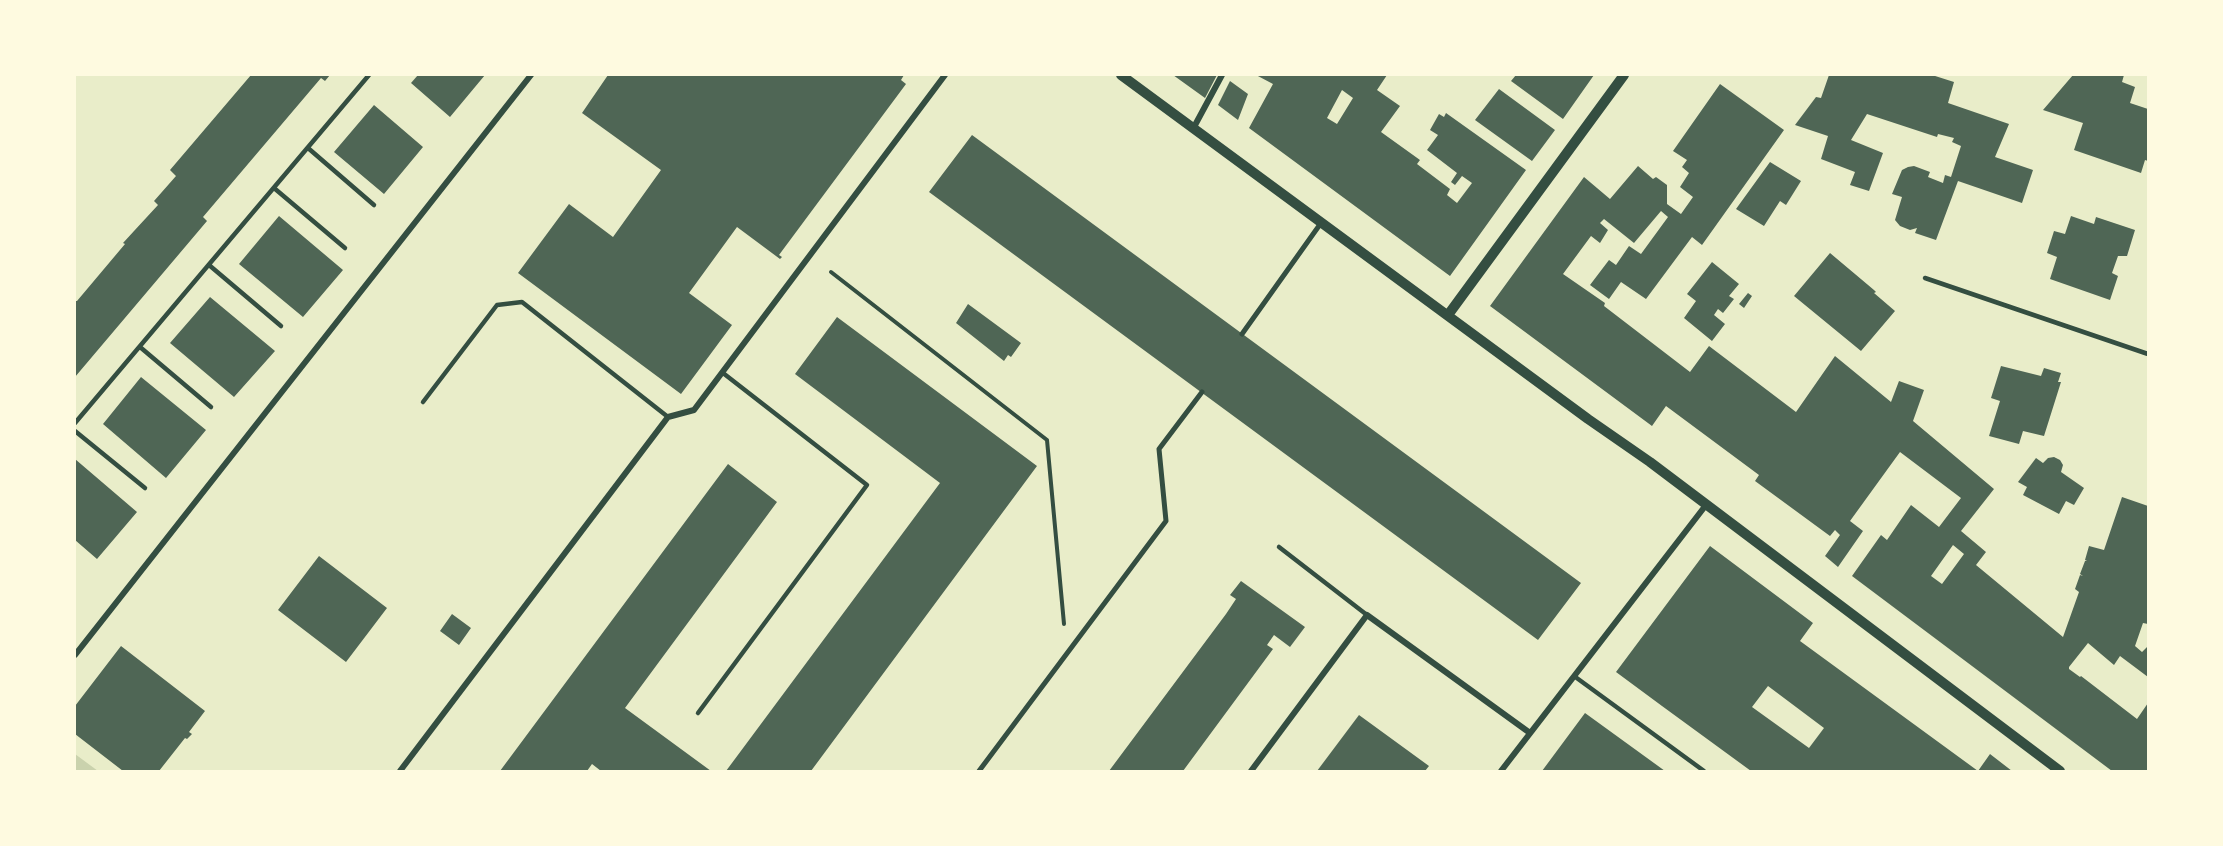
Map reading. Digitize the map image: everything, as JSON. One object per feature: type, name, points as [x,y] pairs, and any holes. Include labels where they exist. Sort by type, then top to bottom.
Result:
[{"type":"street","points":[[75,655],[531,75]]},
{"type":"street","points":[[400,771],[668,417],[694,410],[723,373],[945,75]]},
{"type":"street","points":[[1121,75],[1706,505],[2060,771]]},
{"type":"street","points":[[1194,127],[1222,75]]},
{"type":"street","points":[[1448,315],[1624,75]]},
{"type":"street","points":[[1242,334],[1322,222]]},
{"type":"street","points":[[979,771],[1166,521],[1159,449],[1202,392]]},
{"type":"street","points":[[1502,771],[1706,505]]},
{"type":"street","points":[[1251,771],[1366,615],[1530,733]]},
{"type":"lane","points":[[75,423],[369,75]]},
{"type":"lane","points":[[308,148],[374,205]]},
{"type":"lane","points":[[274,188],[345,248]]},
{"type":"lane","points":[[209,265],[281,326]]},
{"type":"lane","points":[[1925,278],[2148,354]]},
{"type":"lane","points":[[423,402],[497,305],[522,302],[668,417]]},
{"type":"lane","points":[[140,347],[211,407]]},
{"type":"lane","points":[[698,714],[867,485],[723,373]]},
{"type":"lane","points":[[75,430],[145,488]]},
{"type":"lane","points":[[1279,547],[1366,615]]},
{"type":"lane","points":[[1574,676],[1704,771]]},
{"type":"path","points":[[831,272],[1047,440],[1066,654]]},
{"type":"green space","points":[[75,754],[98,771],[75,771]]},
{"type":"building","points":[[251,75],[330,75],[325,81],[321,78],[203,217],[207,221],[75,377],[75,301],[158,205],[154,201],[176,176],[170,170]]},
{"type":"building","points":[[418,75],[485,75],[450,117],[411,83]]},
{"type":"building","points":[[608,75],[904,75],[901,80],[906,84],[779,255],[782,257],[780,259],[737,227],[689,293],[732,325],[681,394],[518,273],[569,204],[613,237],[661,170],[582,113]]},
{"type":"building","points":[[1173,75],[1217,75],[1205,98]]},
{"type":"building","points":[[1256,75],[1387,75],[1377,90],[1400,106],[1381,132],[1420,160],[1417,164],[1450,189],[1447,195],[1457,203],[1472,183],[1462,176],[1455,185],[1451,182],[1457,173],[1427,150],[1438,135],[1430,130],[1439,114],[1444,117],[1446,113],[1526,170],[1450,276],[1249,128],[1273,84]],"holes":[[[1342,90],[1353,98],[1337,124],[1327,118]]]},
{"type":"building","points":[[1516,75],[1594,75],[1563,119],[1511,81]]},
{"type":"building","points":[[1829,75],[1932,75],[1954,82],[1948,103],[2009,124],[1995,157],[2033,170],[2022,203],[1958,181],[1936,240],[1915,233],[1917,228],[1910,230],[1900,226],[1895,220],[1902,197],[1892,194],[1902,170],[1914,166],[1930,172],[1928,177],[1943,183],[1945,175],[1951,177],[1961,146],[1952,142],[1954,138],[1938,134],[1937,137],[1867,114],[1851,140],[1883,153],[1869,191],[1850,185],[1855,172],[1821,159],[1828,136],[1795,125],[1816,97],[1821,98]]},
{"type":"building","points":[[2073,75],[2124,75],[2122,82],[2135,87],[2130,103],[2148,109],[2148,161],[2145,160],[2141,173],[2074,150],[2083,123],[2043,110]]},
{"type":"building","points":[[1230,81],[1248,94],[1238,120],[1218,105]]},
{"type":"building","points":[[1720,84],[1784,130],[1702,245],[1692,237],[1646,299],[1621,282],[1609,299],[1590,285],[1609,260],[1616,265],[1629,246],[1641,254],[1668,217],[1661,211],[1634,243],[1604,219],[1600,223],[1608,230],[1600,243],[1591,236],[1563,274],[1605,303],[1604,306],[1690,372],[1709,346],[1796,412],[1835,356],[1891,402],[1899,381],[1924,390],[1913,421],[1994,489],[1961,531],[1986,552],[1976,565],[2063,637],[2079,592],[2075,589],[2080,575],[2083,576],[2080,574],[2087,561],[2085,560],[2089,546],[2104,550],[2122,497],[2148,506],[2148,624],[2143,623],[2135,646],[2142,652],[2148,646],[2148,677],[2120,656],[2114,665],[2088,643],[2069,669],[2137,719],[2148,703],[2148,771],[2112,771],[1852,576],[1881,535],[1887,540],[1911,505],[1939,527],[1961,498],[1900,452],[1850,521],[1863,531],[1838,567],[1825,556],[1840,535],[1835,530],[1830,536],[1755,481],[1759,475],[1666,406],[1652,426],[1490,306],[1584,177],[1610,199],[1638,166],[1653,179],[1656,177],[1667,185],[1667,204],[1681,214],[1693,197],[1680,187],[1689,173],[1682,167],[1687,160],[1673,151]],"holes":[[[1953,545],[1964,554],[1942,584],[1931,576]]]},
{"type":"building","points":[[1499,89],[1555,130],[1532,161],[1475,120]]},
{"type":"building","points":[[374,105],[423,147],[384,194],[334,152]]},
{"type":"building","points":[[972,135],[1581,583],[1538,640],[929,192]]},
{"type":"building","points":[[1770,162],[1801,181],[1786,205],[1780,201],[1764,226],[1736,209]]},
{"type":"building","points":[[279,216],[343,270],[303,317],[239,264]]},
{"type":"building","points":[[2071,216],[2094,224],[2096,217],[2135,230],[2127,256],[2118,256],[2112,273],[2118,276],[2110,300],[2050,279],[2057,257],[2047,253],[2054,231],[2065,234]]},
{"type":"building","points":[[1830,253],[1895,311],[1861,351],[1794,296]]},
{"type":"building","points":[[1712,262],[1739,284],[1729,296],[1734,299],[1723,313],[1718,309],[1714,315],[1725,324],[1712,341],[1684,318],[1696,301],[1687,294]]},
{"type":"building","points":[[1748,293],[1752,296],[1744,308],[1739,304]]},
{"type":"building","points":[[210,297],[275,351],[234,397],[170,343]]},
{"type":"building","points":[[968,304],[1021,343],[1011,357],[1008,355],[1004,361],[956,323]]},
{"type":"building","points":[[837,317],[1037,466],[811,771],[726,771],[940,483],[795,374]]},
{"type":"building","points":[[2001,366],[2041,376],[2044,368],[2061,373],[2058,382],[2061,382],[2044,436],[2023,431],[2019,444],[1989,436],[2000,401],[1991,398]]},
{"type":"building","points":[[141,377],[206,430],[166,478],[103,424]]},
{"type":"building","points":[[2054,457],[2063,465],[2061,472],[2084,488],[2074,505],[2066,501],[2059,514],[2023,495],[2027,487],[2018,482],[2036,458],[2043,463],[2048,458]]},
{"type":"building","points":[[75,459],[137,512],[97,559],[75,540]]},
{"type":"building","points":[[728,464],[777,502],[625,708],[711,771],[601,771],[592,764],[587,771],[500,771]]},
{"type":"building","points":[[1710,546],[1813,623],[1800,641],[1978,771],[1751,771],[1616,672]],"holes":[[[1768,686],[1824,728],[1809,748],[1752,707]]]},
{"type":"building","points":[[319,556],[387,608],[346,662],[278,610]]},
{"type":"building","points":[[1241,581],[1305,627],[1290,647],[1274,635],[1267,645],[1273,649],[1183,771],[1109,771],[1226,614],[1236,599],[1230,595]]},
{"type":"building","points":[[452,614],[471,628],[459,645],[440,631]]},
{"type":"building","points":[[121,646],[205,711],[189,732],[192,734],[187,739],[185,738],[159,771],[123,771],[75,734],[75,706]]},
{"type":"building","points":[[1585,713],[1665,771],[1542,771]]},
{"type":"building","points":[[1359,715],[1429,766],[1425,771],[1317,771]]},
{"type":"building","points":[[1990,754],[2012,771],[1978,771]]}]
